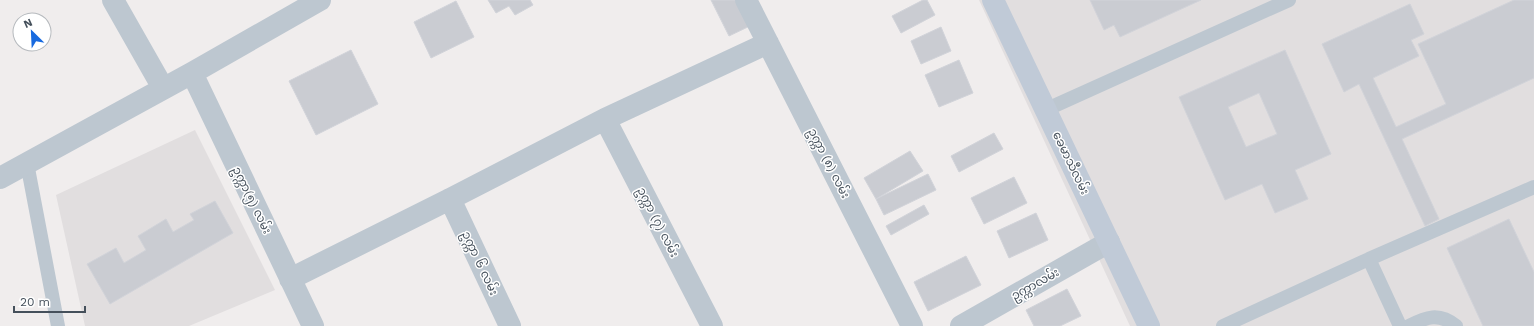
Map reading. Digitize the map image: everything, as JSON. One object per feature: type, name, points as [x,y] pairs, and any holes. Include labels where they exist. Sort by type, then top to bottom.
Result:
[{"type":"main road","name":"ခေမာသီလမ်း","points":[[993,0],[1149,326]]},
{"type":"street","points":[[113,0],[163,88]]},
{"type":"street","points":[[0,178],[192,73],[320,0]]},
{"type":"street","name":"ဥက္ကာ (၈) လမ်း","points":[[746,0],[912,326]]},
{"type":"street","points":[[290,279],[605,119],[768,43]]},
{"type":"street","name":"ဥက္ကာ(၅) လမ်း","points":[[192,73],[313,326]]},
{"type":"street","name":"ဥက္ကာ (၇) လမ်း","points":[[605,119],[712,326]]},
{"type":"street","name":"ဥက္ကာ ၆ လမ်း","points":[[450,199],[510,326]]},
{"type":"street","name":"ဥက္ကာလမ်း","points":[[960,326],[1109,242]]},
{"type":"lane","points":[[1045,110],[1290,0]]},
{"type":"lane","points":[[27,163],[58,326]]},
{"type":"lane","points":[[1222,326],[1534,187]]},
{"type":"lane","points":[[1370,259],[1400,326]]},
{"type":"lane","points":[[1408,326],[1427,317],[1437,317],[1449,320],[1456,326]]},
{"type":"shaded area","points":[[979,0],[1534,0],[1534,326],[1130,326]]},
{"type":"shaded area","points":[[195,130],[275,290],[189,326],[85,326],[56,195]]},
{"type":"building","points":[[488,0],[530,0],[533,5],[515,15],[509,6],[496,13]]},
{"type":"building","points":[[711,0],[742,0],[754,24],[729,36]]},
{"type":"building","points":[[923,0],[927,0],[935,15],[901,33],[892,16]]},
{"type":"building","points":[[1090,0],[1201,0],[1120,37],[1114,25],[1104,30]]},
{"type":"building","points":[[1514,0],[1534,0],[1534,78],[1402,139],[1439,219],[1425,226],[1359,84],[1344,92],[1322,44],[1410,4],[1424,34],[1411,40],[1419,56],[1373,78],[1396,127],[1446,104],[1418,44]]},
{"type":"building","points":[[456,1],[474,37],[431,58],[414,22]]},
{"type":"building","points":[[941,27],[951,51],[921,64],[911,41]]},
{"type":"building","points":[[351,50],[378,104],[316,135],[289,81]]},
{"type":"building","points":[[1285,50],[1331,154],[1295,170],[1308,199],[1275,213],[1262,184],[1225,200],[1179,97]],"holes":[[[1259,93],[1277,134],[1246,147],[1228,107]]]},
{"type":"building","points":[[959,60],[973,93],[939,107],[925,75]]},
{"type":"building","points":[[994,133],[1003,149],[959,172],[951,156]]},
{"type":"building","points":[[910,151],[923,171],[876,199],[864,178]]},
{"type":"building","points":[[928,174],[936,190],[884,215],[876,199]]},
{"type":"building","points":[[1014,177],[1027,203],[984,224],[971,198]]},
{"type":"building","points":[[215,201],[233,233],[110,304],[87,264],[116,248],[124,263],[146,250],[138,236],[166,219],[173,232],[194,220],[190,214]]},
{"type":"building","points":[[924,205],[929,214],[891,235],[886,226]]},
{"type":"building","points":[[1036,213],[1048,240],[1009,258],[997,231]]},
{"type":"building","points":[[1509,219],[1534,272],[1534,326],[1483,326],[1447,248]]},
{"type":"building","points":[[966,256],[981,285],[928,311],[914,282]]},
{"type":"building","points":[[1067,289],[1081,316],[1060,326],[1034,326],[1026,310]]}]
